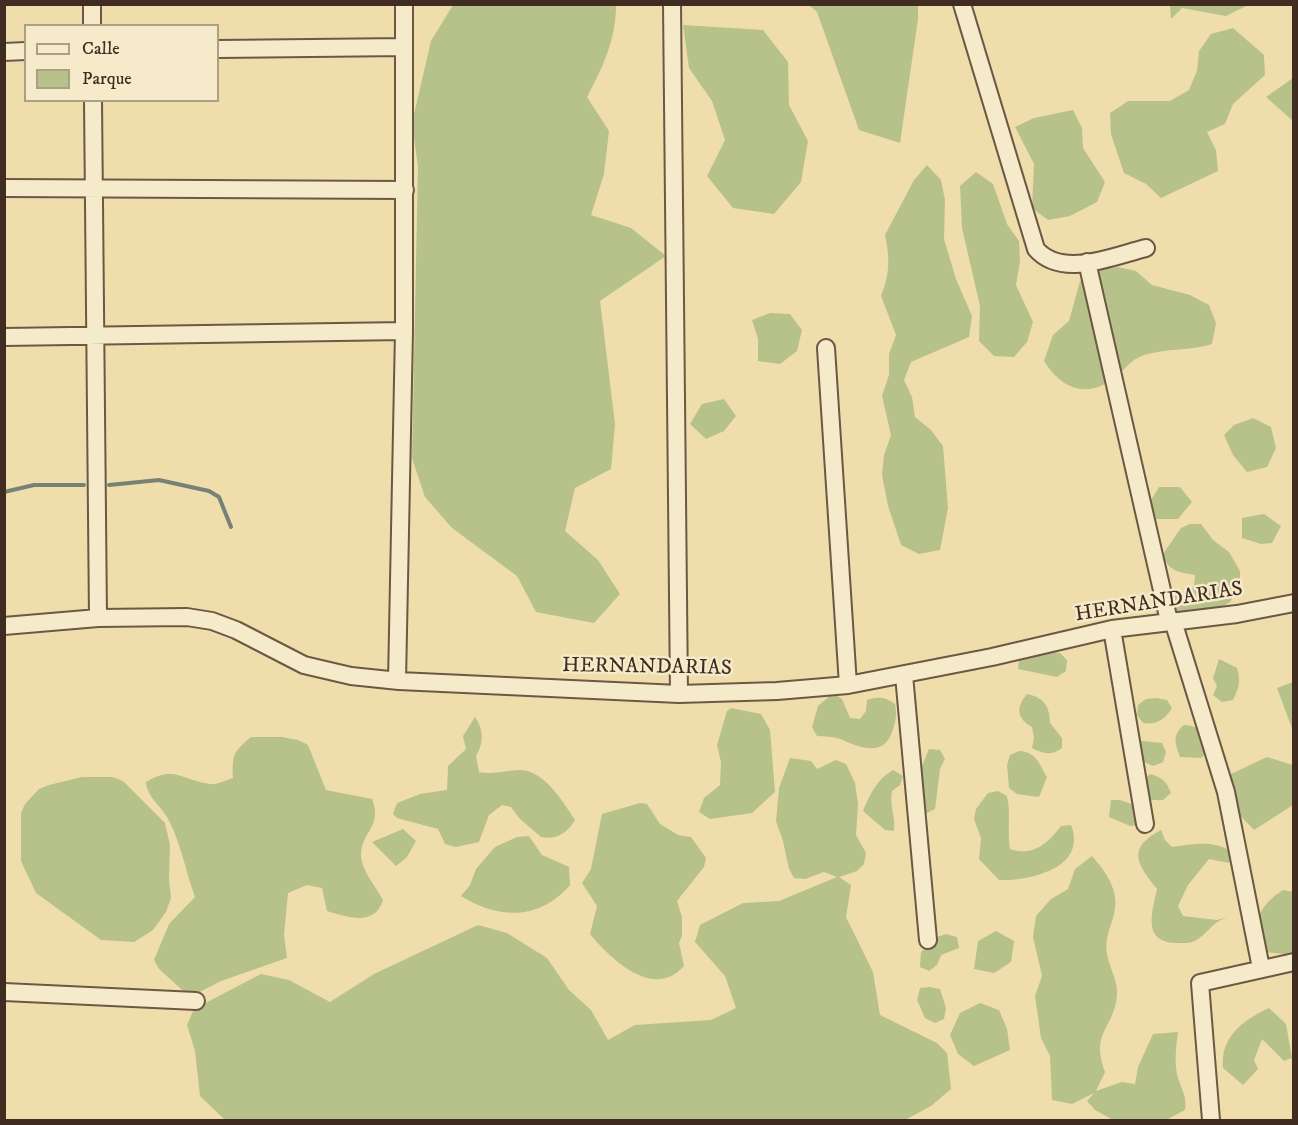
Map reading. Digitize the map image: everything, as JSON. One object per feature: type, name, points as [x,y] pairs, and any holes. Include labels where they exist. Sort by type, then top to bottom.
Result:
[{"type":"street","points":[[92,4],[92,24]]},
{"type":"street","points":[[397,681],[404,330],[404,4]]},
{"type":"street","points":[[672,4],[680,694]]},
{"type":"street","points":[[962,4],[1032,242],[1047,259],[1056,262],[1087,262],[1146,248]]},
{"type":"street","points":[[219,49],[404,46]]},
{"type":"street","points":[[4,52],[24,51]]},
{"type":"street","points":[[93,102],[98,618]]},
{"type":"street","points":[[4,188],[405,190]]},
{"type":"street","points":[[1087,262],[1171,621],[1226,792],[1261,968]]},
{"type":"street","points":[[4,337],[404,330]]},
{"type":"street","points":[[826,348],[848,685]]},
{"type":"street","name":"HERNANDARIAS","points":[[4,626],[98,618],[187,617],[212,621],[236,630],[312,668],[397,681],[680,694],[777,691],[848,685],[904,675],[1112,629],[1237,614],[1293,603]]},
{"type":"street","points":[[1112,629],[1145,824]]},
{"type":"street","points":[[904,675],[928,940]]},
{"type":"street","points":[[1211,1120],[1200,983],[1293,962]]},
{"type":"street","points":[[4,992],[196,1001]]},
{"type":"green space","points":[[1170,4],[1248,5],[1226,16],[1182,8],[1171,19]]},
{"type":"green space","points":[[453,5],[616,5],[614,30],[608,52],[587,97],[609,131],[604,174],[591,215],[631,228],[666,256],[600,301],[615,424],[611,469],[575,488],[565,531],[598,560],[620,594],[594,623],[536,612],[517,576],[452,528],[425,497],[412,458],[418,167],[412,123],[431,41]]},
{"type":"green space","points":[[809,5],[918,5],[918,19],[900,143],[859,130],[817,12]]},
{"type":"green space","points":[[683,25],[763,30],[788,62],[789,105],[808,141],[801,182],[774,214],[733,208],[707,176],[725,140],[712,101],[689,68]]},
{"type":"green space","points":[[1233,28],[1264,55],[1265,75],[1233,104],[1225,124],[1207,132],[1216,150],[1218,171],[1161,198],[1146,184],[1124,173],[1111,134],[1110,113],[1128,101],[1170,101],[1189,90],[1197,71],[1199,51],[1211,34]]},
{"type":"green space","points":[[1293,78],[1293,121],[1266,97]]},
{"type":"green space","points":[[1073,110],[1082,128],[1083,148],[1105,182],[1097,202],[1070,216],[1048,220],[1032,208],[1034,164],[1015,127],[1034,118]]},
{"type":"green space","points":[[927,165],[941,180],[945,200],[944,239],[956,279],[972,316],[969,337],[911,362],[904,380],[912,397],[915,417],[931,430],[943,446],[948,508],[940,550],[919,554],[901,545],[888,506],[882,475],[884,455],[891,435],[882,396],[889,375],[889,354],[896,335],[881,296],[888,266],[885,235],[914,180]]},
{"type":"green space","points":[[976,172],[993,184],[1007,224],[1019,241],[1020,262],[1016,285],[1033,322],[1027,342],[1014,357],[994,356],[979,341],[980,306],[962,228],[960,186]]},
{"type":"green space","points":[[1118,267],[1136,271],[1152,285],[1190,295],[1209,305],[1216,323],[1212,344],[1148,354],[1133,361],[1104,385],[1084,389],[1074,388],[1058,378],[1044,361],[1053,335],[1069,321],[1080,281],[1097,271]]},
{"type":"green space","points":[[770,313],[790,314],[802,330],[797,351],[780,364],[758,361],[758,339],[752,320]]},
{"type":"green space","points":[[724,399],[736,416],[724,431],[706,439],[690,424],[702,404]]},
{"type":"green space","points":[[1253,418],[1271,427],[1276,448],[1267,467],[1247,472],[1233,455],[1224,435],[1234,425]]},
{"type":"green space","points":[[1159,487],[1180,487],[1192,502],[1178,519],[1156,519],[1148,505]]},
{"type":"green space","points":[[1264,514],[1281,526],[1272,543],[1261,544],[1242,538],[1242,518]]},
{"type":"green space","points":[[1190,524],[1201,524],[1213,540],[1229,552],[1240,571],[1240,581],[1231,601],[1213,614],[1164,614],[1168,596],[1188,594],[1194,586],[1195,575],[1171,568],[1163,554],[1181,528]]},
{"type":"green space","points":[[1049,652],[1060,653],[1067,660],[1066,671],[1057,677],[1018,669],[1019,659]]},
{"type":"green space","points":[[1219,659],[1237,668],[1239,684],[1233,700],[1222,702],[1213,695],[1217,686],[1213,678]]},
{"type":"green space","points":[[1293,682],[1293,731],[1277,688]]},
{"type":"green space","points":[[833,693],[842,699],[850,718],[860,719],[866,711],[867,700],[882,698],[895,704],[895,721],[888,740],[877,748],[870,748],[837,738],[817,736],[812,727],[818,706]]},
{"type":"green space","points":[[1027,694],[1037,697],[1047,707],[1050,723],[1062,738],[1062,748],[1058,751],[1047,753],[1032,748],[1034,738],[1032,727],[1023,720],[1019,712],[1021,703]]},
{"type":"green space","points":[[1146,699],[1167,700],[1172,708],[1160,721],[1143,723],[1137,715],[1138,705]]},
{"type":"green space","points":[[731,708],[761,714],[770,730],[775,792],[752,813],[710,819],[699,812],[704,798],[720,785],[721,762],[717,745],[727,711]]},
{"type":"green space","points":[[475,717],[482,736],[476,756],[479,772],[521,770],[538,776],[552,789],[575,820],[569,829],[557,836],[541,837],[520,819],[511,807],[502,805],[489,815],[479,842],[456,847],[445,844],[438,829],[397,818],[393,814],[397,803],[420,794],[447,790],[448,766],[466,749],[463,736]]},
{"type":"green space","points":[[1184,725],[1195,727],[1202,732],[1208,751],[1201,758],[1180,757],[1176,736]]},
{"type":"green space","points":[[251,737],[282,737],[298,740],[308,745],[326,790],[372,799],[375,818],[363,844],[362,862],[383,900],[374,914],[360,918],[327,911],[322,888],[307,885],[288,893],[284,935],[287,958],[221,981],[190,997],[159,969],[154,960],[169,924],[195,897],[172,827],[151,797],[146,782],[171,774],[210,784],[233,778],[235,754],[240,746]]},
{"type":"green space","points":[[1142,741],[1162,743],[1166,752],[1163,762],[1153,766],[1133,757],[1129,747]]},
{"type":"green space","points":[[929,749],[940,750],[945,759],[940,769],[935,809],[917,818],[909,812],[907,802]]},
{"type":"green space","points":[[1019,751],[1033,756],[1047,777],[1039,797],[1017,794],[1009,788],[1007,765],[1010,755]]},
{"type":"green space","points":[[1267,757],[1293,765],[1293,805],[1254,830],[1232,807],[1229,775]]},
{"type":"green space","points":[[790,758],[811,761],[817,769],[836,760],[846,764],[855,783],[858,804],[856,835],[866,853],[864,864],[857,871],[839,877],[851,885],[846,917],[873,972],[880,1015],[937,1043],[947,1053],[951,1089],[931,1106],[905,1120],[225,1120],[200,1096],[195,1051],[187,1025],[194,1009],[261,974],[289,980],[330,1002],[374,974],[478,925],[507,933],[547,958],[569,990],[591,1010],[608,1040],[635,1025],[711,1020],[736,1008],[725,976],[695,942],[700,925],[743,903],[779,901],[837,877],[824,872],[805,879],[794,878],[789,869],[776,821],[779,788]]},
{"type":"green space","points":[[893,770],[903,776],[900,785],[892,791],[894,831],[885,830],[863,811],[878,782]]},
{"type":"green space","points":[[1150,774],[1161,778],[1171,793],[1163,800],[1140,800],[1142,782]]},
{"type":"green space","points":[[82,777],[112,777],[123,781],[165,823],[170,845],[171,898],[166,912],[153,930],[134,942],[101,940],[36,893],[21,861],[21,813],[25,804],[39,789]]},
{"type":"green space","points":[[998,791],[1007,796],[1010,849],[1033,850],[1051,838],[1061,826],[1071,825],[1074,840],[1071,852],[1064,862],[1053,869],[1026,878],[999,880],[979,859],[981,838],[974,819],[976,809],[988,793]]},
{"type":"green space","points":[[1111,800],[1120,800],[1140,807],[1140,825],[1130,826],[1109,817]]},
{"type":"green space","points":[[640,803],[647,804],[660,824],[678,835],[691,837],[706,858],[704,867],[677,901],[682,917],[682,936],[679,943],[684,966],[672,976],[659,979],[646,978],[620,964],[590,934],[597,906],[582,883],[591,869],[602,814]]},
{"type":"green space","points":[[403,829],[416,841],[407,857],[396,866],[372,842]]},
{"type":"green space","points":[[1161,830],[1165,840],[1172,847],[1213,844],[1234,854],[1229,863],[1209,859],[1188,885],[1178,906],[1183,916],[1217,920],[1228,917],[1218,922],[1198,939],[1190,942],[1165,941],[1154,932],[1152,916],[1157,889],[1140,865],[1138,858],[1143,844]]},
{"type":"green space","points":[[529,836],[542,855],[569,867],[570,885],[558,897],[546,905],[518,913],[490,909],[461,896],[470,885],[476,869],[495,847],[517,837]]},
{"type":"green space","points":[[1092,856],[1107,875],[1115,897],[1114,914],[1106,949],[1117,989],[1115,1006],[1100,1047],[1105,1072],[1096,1091],[1122,1082],[1135,1084],[1138,1067],[1153,1034],[1178,1032],[1176,1068],[1185,1097],[1185,1110],[1166,1120],[1113,1120],[1095,1110],[1087,1101],[1094,1093],[1072,1104],[1052,1100],[1050,1056],[1041,1038],[1035,996],[1042,976],[1033,937],[1036,916],[1051,899],[1068,889],[1075,869]]},
{"type":"green space","points":[[1283,890],[1294,892],[1292,955],[1266,952],[1245,943],[1264,907]]},
{"type":"green space","points":[[996,931],[1014,941],[1011,962],[994,973],[974,969],[978,941]]},
{"type":"green space","points":[[946,934],[957,937],[959,948],[941,955],[937,965],[929,971],[920,967],[921,952],[937,937]]},
{"type":"green space","points":[[920,988],[940,989],[946,1008],[944,1019],[935,1023],[925,1018],[917,1000]]},
{"type":"green space","points":[[980,1003],[999,1010],[1007,1029],[1010,1050],[974,1066],[958,1054],[950,1035],[960,1013]]},
{"type":"green space","points":[[1269,1008],[1286,1024],[1292,1058],[1284,1061],[1262,1039],[1254,1060],[1258,1069],[1243,1085],[1223,1068],[1225,1047],[1242,1024]]},
{"type":"waterway","points":[[109,485],[159,480],[209,491],[219,497],[231,527]]},
{"type":"waterway","points":[[4,492],[34,485],[84,485]]}]
